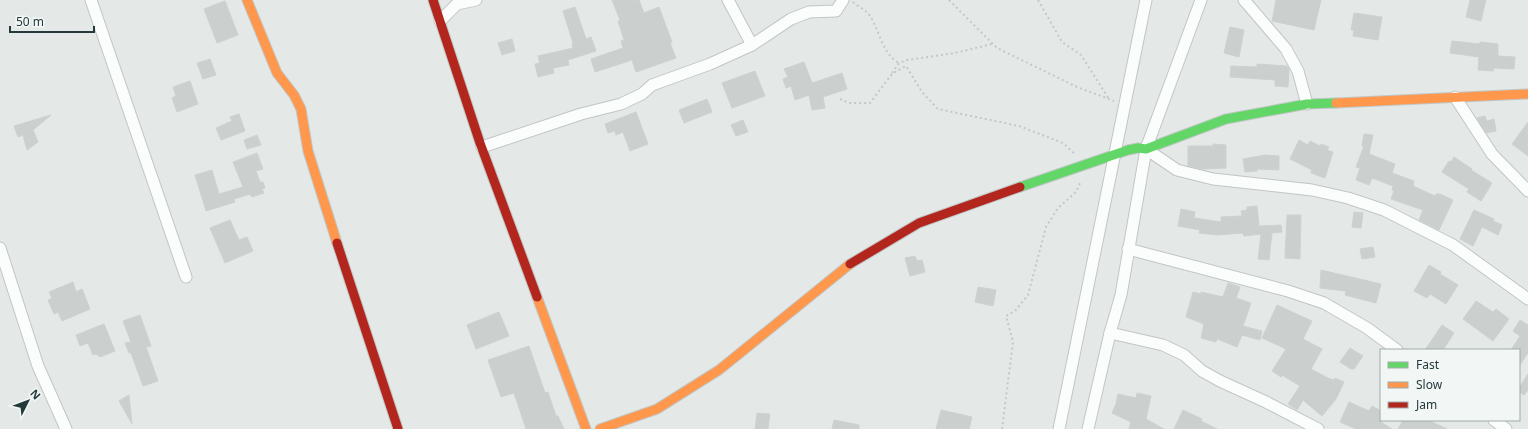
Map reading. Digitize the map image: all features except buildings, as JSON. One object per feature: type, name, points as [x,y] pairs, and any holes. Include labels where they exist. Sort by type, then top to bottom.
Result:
[{"type":"street","points":[[91,0],[186,276]]},
{"type":"street","points":[[246,0],[277,73],[294,95],[301,109],[308,151],[398,429]]},
{"type":"street","points":[[433,0],[482,147],[586,429]]},
{"type":"street","points":[[440,21],[457,4],[476,0]]},
{"type":"street","points":[[728,0],[752,45]]},
{"type":"street","points":[[482,147],[581,114],[621,104],[642,94],[652,85],[710,64],[752,45],[791,19],[809,12],[836,11],[844,0]]},
{"type":"street","points":[[1059,429],[1146,0]]},
{"type":"street","points":[[1088,429],[1110,333],[1121,295],[1146,149],[1201,0]]},
{"type":"street","points":[[1244,0],[1286,49],[1298,71],[1307,104]]},
{"type":"street","points":[[1146,149],[1226,119],[1307,104],[1528,94]]},
{"type":"street","points":[[1455,97],[1492,154],[1528,191]]},
{"type":"street","points":[[604,429],[657,409],[719,370],[855,260],[919,223],[976,202],[1115,156],[1128,150],[1138,148],[1146,149],[1177,170],[1214,179],[1312,190],[1348,198],[1384,210],[1453,245],[1528,299]]},
{"type":"street","points":[[0,248],[38,366],[66,429]]},
{"type":"street","points":[[1128,249],[1288,291],[1324,303],[1367,328],[1396,349]]},
{"type":"street","points":[[1110,333],[1163,345],[1184,355],[1202,371],[1220,381],[1266,402],[1318,429]]},
{"type":"street","points":[[1495,421],[1506,429]]},
{"type":"path","points":[[851,0],[870,14],[886,50],[899,63]]},
{"type":"path","points":[[949,0],[996,48],[1077,87],[1125,105]]},
{"type":"path","points":[[1038,0],[1062,42],[1081,55],[1109,100]]},
{"type":"path","points":[[840,99],[849,103],[870,103],[899,63],[907,60],[954,53],[992,44]]},
{"type":"path","points":[[892,74],[906,66],[922,92],[938,108],[1019,126],[1063,143],[1088,165],[1076,192],[1058,208],[1046,227],[1028,295],[1015,311],[1006,316],[1014,342],[1002,429]]},
{"type":"traffic: fast","points":[[1020,187],[1128,150],[1138,148],[1146,149],[1226,119],[1307,104],[1336,103]]},
{"type":"traffic: slow","points":[[247,0],[277,73],[294,95],[301,109],[308,151],[337,243]]},
{"type":"traffic: slow","points":[[1336,103],[1528,94]]},
{"type":"traffic: slow","points":[[600,429],[657,409],[719,370],[850,264]]},
{"type":"traffic: slow","points":[[537,297],[586,429]]},
{"type":"traffic: jam","points":[[433,0],[480,143],[537,297]]},
{"type":"traffic: jam","points":[[850,264],[919,223],[1020,187]]},
{"type":"traffic: jam","points":[[337,243],[398,429]]}]
